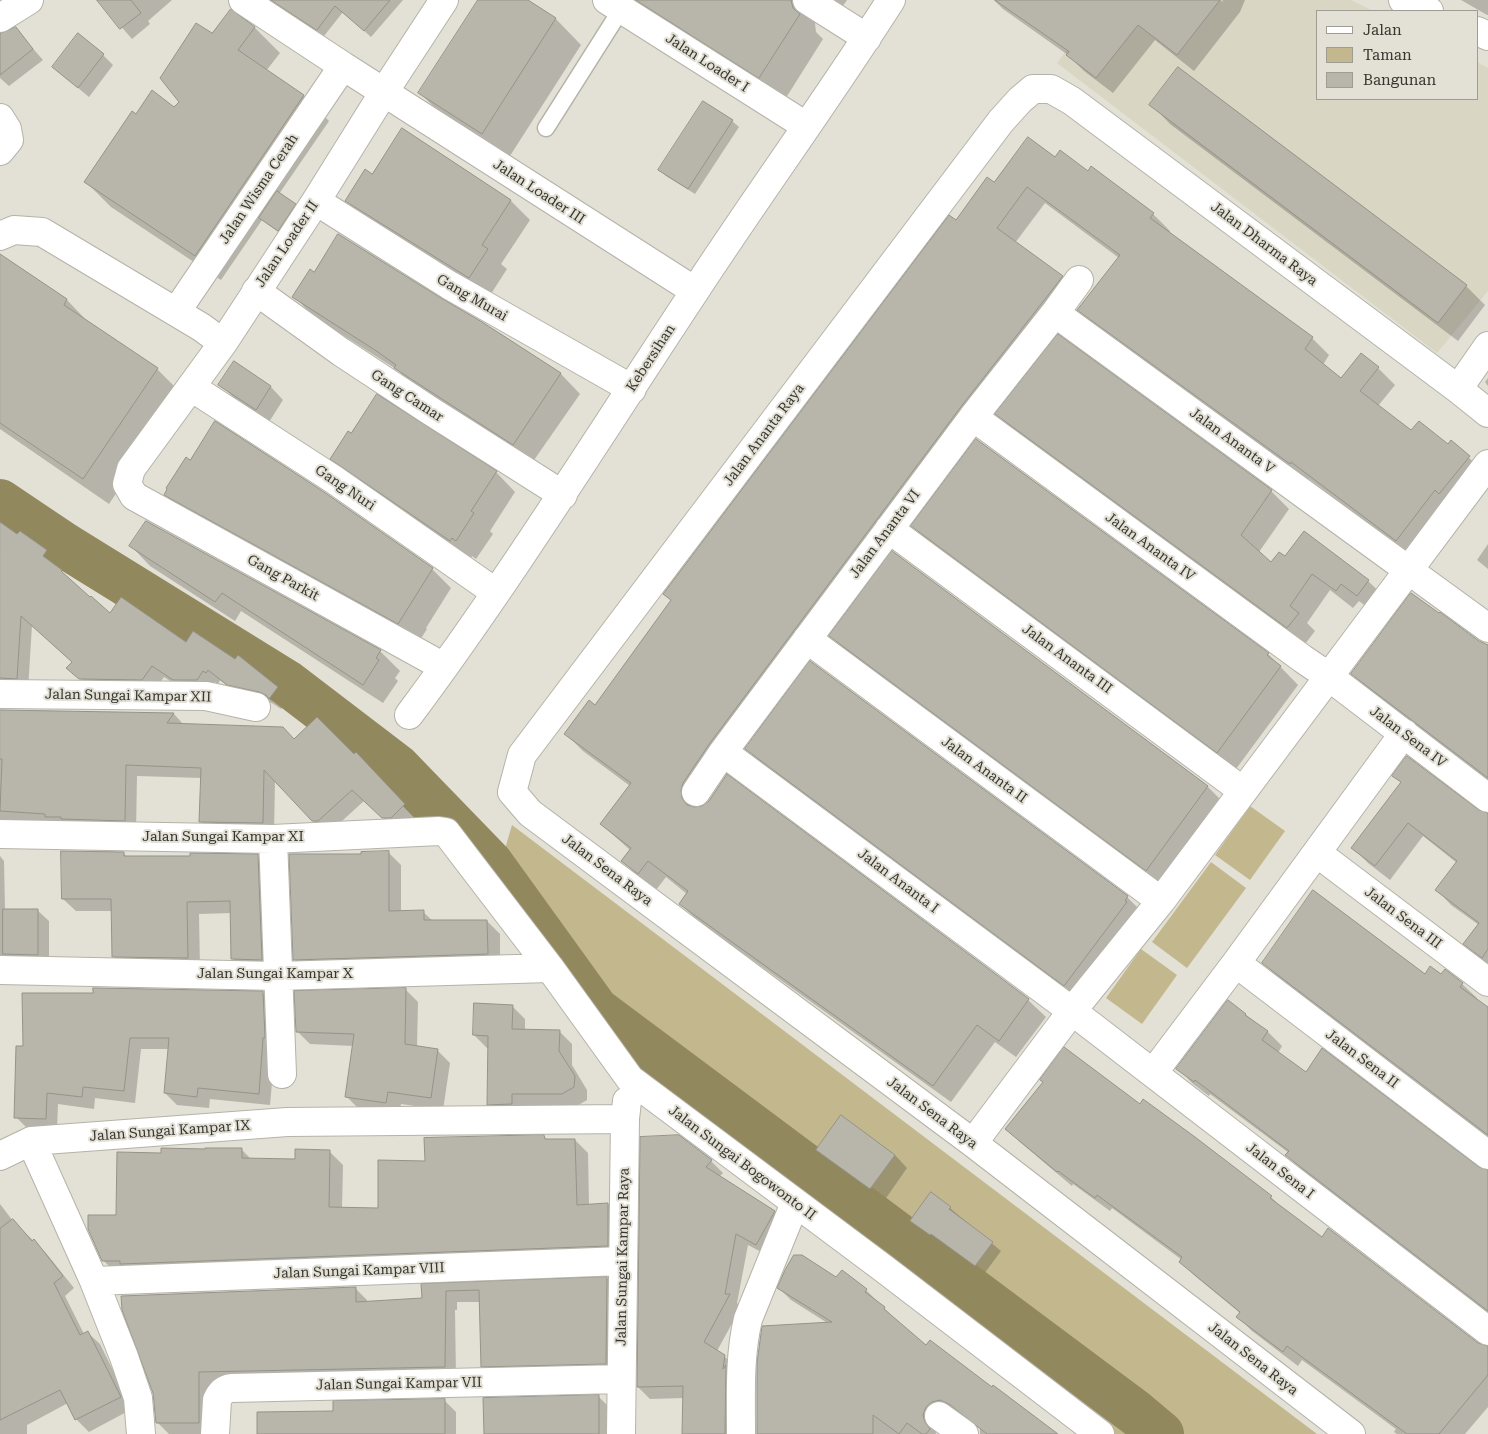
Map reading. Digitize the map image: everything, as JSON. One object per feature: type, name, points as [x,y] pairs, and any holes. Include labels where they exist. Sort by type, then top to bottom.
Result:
[{"type":"street","points":[[0,18],[29,0]]},
{"type":"street","points":[[243,0],[384,92]]},
{"type":"street","name":"Jalan Loader II","points":[[127,484],[131,470],[223,342],[316,201],[444,0]]},
{"type":"street","points":[[807,0],[867,38]]},
{"type":"street","name":"Kebersihan","points":[[409,715],[563,495],[694,291],[891,0]]},
{"type":"street","points":[[1404,0],[1427,10]]},
{"type":"street","name":"Jalan Loader I","points":[[615,4],[806,126]]},
{"type":"street","name":"Jalan Wisma Cerah","points":[[176,312],[343,66]]},
{"type":"street","name":"Jalan Dharma Raya","points":[[1033,89],[1051,89],[1072,101],[1458,388],[1488,413]]},
{"type":"street","name":"Jalan Ananta Raya","points":[[512,792],[522,755],[1001,121],[1033,89]]},
{"type":"street","name":"Jalan Loader III","points":[[384,92],[694,291]]},
{"type":"street","points":[[0,118],[7,128],[9,140],[0,151]]},
{"type":"street","name":"Gang Murai","points":[[316,201],[449,285],[632,389]]},
{"type":"street","points":[[0,236],[14,230],[42,232],[223,342]]},
{"type":"street","name":"Jalan Ananta VI","points":[[696,792],[806,639],[972,417],[1079,280]]},
{"type":"street","name":"Gang Camar","points":[[256,290],[341,352],[428,410],[563,495]]},
{"type":"street","name":"Jalan Ananta V","points":[[1055,313],[1488,628]]},
{"type":"street","points":[[1458,388],[1488,346]]},
{"type":"street","name":"Gang Nuri","points":[[192,387],[333,480],[495,592]]},
{"type":"street","name":"Jalan Ananta IV","points":[[972,417],[1328,676]]},
{"type":"street","points":[[973,1144],[1072,1011],[1161,901],[1488,464]]},
{"type":"street","name":"Gang Parkit","points":[[127,484],[134,496],[444,667]]},
{"type":"street","name":"Jalan Ananta III","points":[[889,529],[1243,791]]},
{"type":"street","name":"Jalan Ananta II","points":[[806,639],[1161,901]]},
{"type":"street","name":"Jalan Sena IV","points":[[1328,676],[1488,798]]},
{"type":"street","name":"Jalan Sungai Kampar XII","points":[[0,694],[206,696],[256,707]]},
{"type":"street","points":[[1152,1073],[1318,853],[1404,733]]},
{"type":"street","name":"Jalan Ananta I","points":[[723,752],[1072,1011]]},
{"type":"street","name":"Jalan Sena Raya","points":[[512,792],[530,812],[973,1144],[1351,1434]]},
{"type":"street","name":"Jalan Sungai Kampar XI","points":[[0,834],[273,839],[446,832]]},
{"type":"street","name":"Jalan Sungai Bogowonto II","points":[[446,832],[550,968],[630,1080],[1100,1434]]},
{"type":"street","points":[[273,839],[282,1074]]},
{"type":"street","name":"Jalan Sena III","points":[[1318,853],[1488,982]]},
{"type":"street","name":"Jalan Sena II","points":[[1236,963],[1488,1155]]},
{"type":"street","name":"Jalan Sungai Kampar X","points":[[0,970],[277,976],[550,968]]},
{"type":"street","name":"Jalan Sena I","points":[[1072,1011],[1488,1331]]},
{"type":"street","name":"Jalan Sungai Kampar Raya","points":[[620,1434],[625,1119],[630,1080]]},
{"type":"street","name":"Jalan Sungai Kampar IX","points":[[31,1141],[287,1122],[625,1119]]},
{"type":"street","points":[[0,1156],[31,1141],[94,1281],[138,1398],[142,1434]]},
{"type":"street","points":[[741,1434],[741,1370],[747,1324],[795,1203]]},
{"type":"street","name":"Jalan Sungai Kampar VIII","points":[[94,1281],[623,1261]]},
{"type":"street","name":"Jalan Sungai Kampar VII","points":[[216,1434],[217,1400],[225,1389],[231,1388],[621,1379]]},
{"type":"street","points":[[939,1416],[964,1434]]},
{"type":"lane","points":[[546,128],[615,4]]},
{"type":"shaded area","points":[[1104,0],[1351,0],[1371,10],[1316,10],[1316,100],[1478,100],[1478,63],[1488,68],[1488,291],[1437,353],[1057,63]]},
{"type":"green space","points":[[1250,806],[1285,831],[1250,880],[1215,855]]},
{"type":"green space","points":[[512,825],[1317,1434],[1115,1434],[890,1266],[625,1061],[497,876]]},
{"type":"green space","points":[[1211,862],[1246,888],[1187,968],[1152,942]]},
{"type":"green space","points":[[1141,949],[1177,975],[1142,1024],[1106,998]]},
{"type":"building","points":[[97,0],[131,0],[141,13],[120,29]]},
{"type":"building","points":[[271,0],[390,0],[364,31],[335,6],[317,30]]},
{"type":"building","points":[[478,0],[528,0],[556,18],[482,134],[418,93]]},
{"type":"building","points":[[636,0],[791,0],[793,8],[800,14],[759,78]]},
{"type":"building","points":[[995,0],[1220,0],[1177,55],[1138,25],[1096,78],[1066,55],[1069,52]]},
{"type":"building","points":[[231,9],[255,27],[238,50],[304,95],[195,256],[84,182],[132,111],[136,114],[152,90],[174,107],[179,102],[160,78],[196,23],[212,33]]},
{"type":"building","points":[[16,27],[33,49],[0,75],[0,34]]},
{"type":"building","points":[[78,33],[104,54],[78,88],[52,67]]},
{"type":"building","points":[[1178,67],[1467,285],[1438,323],[1149,105]]},
{"type":"building","points":[[703,101],[733,120],[688,189],[658,170]]},
{"type":"building","points":[[402,128],[511,200],[482,245],[488,249],[469,278],[345,201],[365,169],[372,174]]},
{"type":"building","points":[[1028,137],[1055,157],[1060,150],[1088,171],[1091,166],[1154,213],[1150,218],[1313,337],[1305,349],[1341,378],[1361,353],[1379,367],[1360,391],[1411,430],[1419,421],[1448,444],[1451,440],[1470,456],[1439,494],[1435,490],[1396,541],[1291,462],[1290,464],[1077,310],[1120,255],[1027,187],[997,228],[1063,276],[960,408],[710,743],[683,783],[681,790],[682,798],[687,805],[694,807],[702,806],[709,801],[727,774],[1029,999],[999,1041],[977,1025],[933,1086],[679,904],[688,891],[648,861],[638,874],[621,861],[631,848],[600,824],[631,783],[564,734],[589,700],[595,705],[671,600],[663,594],[949,215],[956,220],[987,177],[994,182]]},
{"type":"building","points":[[277,191],[296,204],[278,231],[259,218]]},
{"type":"building","points":[[338,234],[561,373],[513,445],[394,368],[396,365],[378,352],[292,297],[310,269],[314,272]]},
{"type":"building","points":[[0,254],[67,299],[64,305],[158,368],[83,479],[0,423]]},
{"type":"building","points":[[1058,334],[1272,490],[1241,535],[1271,562],[1279,552],[1285,556],[1304,531],[1369,580],[1357,596],[1341,584],[1336,591],[1312,574],[1290,606],[1299,613],[1287,628],[995,414]]},
{"type":"building","points":[[234,361],[271,386],[256,410],[218,385]]},
{"type":"building","points":[[377,394],[497,471],[471,511],[474,513],[456,541],[452,538],[450,541],[330,459],[348,431],[351,433]]},
{"type":"building","points":[[215,421],[324,492],[433,568],[398,624],[164,495],[166,488],[186,457],[190,460]]},
{"type":"building","points":[[976,439],[1269,653],[1267,655],[1281,666],[1217,753],[911,526]]},
{"type":"building","points":[[146,521],[381,650],[376,658],[379,660],[363,685],[222,593],[215,602],[129,546]]},
{"type":"building","points":[[0,522],[17,534],[20,531],[47,550],[43,556],[62,570],[110,613],[121,597],[186,642],[193,631],[235,659],[238,655],[278,687],[269,699],[266,695],[259,692],[227,685],[208,670],[206,673],[203,671],[197,680],[173,680],[152,666],[142,680],[79,679],[66,668],[72,662],[21,616],[17,679],[0,678]]},
{"type":"building","points":[[892,551],[1208,786],[1146,871],[829,636]]},
{"type":"building","points":[[1411,593],[1479,641],[1488,645],[1488,778],[1351,674]]},
{"type":"building","points":[[810,661],[1128,896],[1125,901],[1127,902],[1064,986],[745,749]]},
{"type":"building","points":[[0,710],[174,713],[167,723],[283,727],[294,739],[317,717],[354,754],[356,752],[405,804],[391,818],[382,818],[352,790],[318,821],[312,821],[264,770],[263,823],[199,822],[201,768],[126,765],[125,821],[61,819],[61,817],[45,817],[45,814],[0,811],[2,759],[0,759]]},
{"type":"building","points":[[1407,756],[1479,810],[1488,813],[1488,949],[1482,958],[1463,944],[1479,923],[1435,890],[1457,861],[1408,823],[1375,866],[1351,848],[1401,782],[1392,776]]},
{"type":"building","points":[[61,851],[124,852],[124,856],[190,856],[190,853],[258,854],[262,960],[231,959],[230,901],[187,902],[188,958],[112,957],[111,899],[62,899]]},
{"type":"building","points":[[389,851],[389,911],[424,910],[424,920],[487,920],[488,954],[293,960],[289,854],[361,854],[361,852]]},
{"type":"building","points":[[1313,890],[1425,974],[1430,966],[1441,974],[1445,969],[1463,983],[1460,987],[1488,1007],[1488,1135],[1262,963]]},
{"type":"building","points":[[3,909],[38,909],[38,955],[3,954]]},
{"type":"building","points":[[93,988],[263,991],[265,1038],[263,1038],[259,1094],[198,1088],[197,1097],[164,1093],[169,1038],[130,1038],[124,1091],[83,1087],[82,1097],[47,1093],[46,1119],[14,1118],[16,1046],[23,1046],[22,993],[93,993]]},
{"type":"building","points":[[406,988],[405,1044],[438,1049],[431,1098],[388,1092],[386,1103],[345,1097],[354,1034],[296,1032],[294,991]]},
{"type":"building","points":[[1228,1000],[1268,1031],[1262,1040],[1306,1072],[1322,1048],[1479,1167],[1488,1170],[1488,1311],[1285,1155],[1289,1151],[1195,1080],[1194,1082],[1176,1069]]},
{"type":"building","points":[[474,1003],[513,1005],[512,1029],[560,1030],[559,1051],[575,1076],[574,1087],[562,1094],[512,1094],[512,1104],[487,1105],[488,1036],[473,1035]]},
{"type":"building","points":[[1064,1047],[1140,1104],[1143,1099],[1195,1137],[1272,1196],[1270,1198],[1322,1237],[1328,1228],[1478,1343],[1488,1346],[1488,1375],[1439,1434],[1407,1434],[1287,1346],[1283,1352],[1236,1317],[1240,1312],[1179,1262],[1182,1257],[1097,1195],[1095,1198],[1057,1172],[1005,1129],[1043,1082],[1040,1080]]},
{"type":"building","points":[[841,1115],[895,1155],[870,1189],[816,1150]]},
{"type":"building","points":[[544,1135],[545,1139],[575,1139],[577,1205],[608,1203],[608,1246],[120,1264],[120,1261],[102,1261],[88,1229],[88,1215],[116,1215],[117,1152],[161,1153],[161,1148],[242,1148],[242,1158],[295,1159],[295,1149],[330,1150],[329,1207],[378,1208],[378,1160],[425,1161],[424,1138]]},
{"type":"building","points":[[679,1135],[712,1160],[706,1167],[775,1211],[756,1245],[736,1234],[725,1294],[730,1294],[704,1342],[725,1355],[723,1369],[726,1365],[725,1434],[682,1434],[683,1386],[637,1387],[640,1137]]},
{"type":"building","points":[[931,1192],[951,1207],[949,1209],[993,1242],[975,1266],[910,1221]]},
{"type":"building","points":[[13,1219],[32,1241],[34,1239],[63,1276],[54,1283],[80,1335],[88,1331],[121,1397],[75,1420],[60,1390],[0,1420],[0,1229]]},
{"type":"building","points":[[794,1255],[802,1255],[836,1277],[842,1270],[867,1289],[865,1292],[885,1307],[884,1309],[926,1345],[930,1340],[1058,1434],[987,1434],[949,1404],[940,1400],[932,1402],[926,1407],[923,1415],[930,1429],[926,1434],[922,1434],[907,1423],[899,1434],[873,1415],[873,1434],[757,1434],[757,1363],[762,1326],[832,1322],[777,1288]]},
{"type":"building","points":[[607,1277],[606,1364],[481,1367],[479,1290],[446,1291],[445,1367],[199,1372],[199,1423],[156,1423],[153,1393],[122,1310],[121,1296],[356,1287],[356,1302],[422,1298],[421,1284]]},
{"type":"building","points":[[599,1395],[599,1434],[484,1434],[483,1398]]},
{"type":"building","points":[[445,1399],[445,1434],[257,1434],[257,1412],[333,1411],[333,1401]]},
{"type":"waterway","points":[[0,502],[64,545],[287,683],[397,767],[490,863],[596,1010],[1136,1413],[1161,1434]]}]
